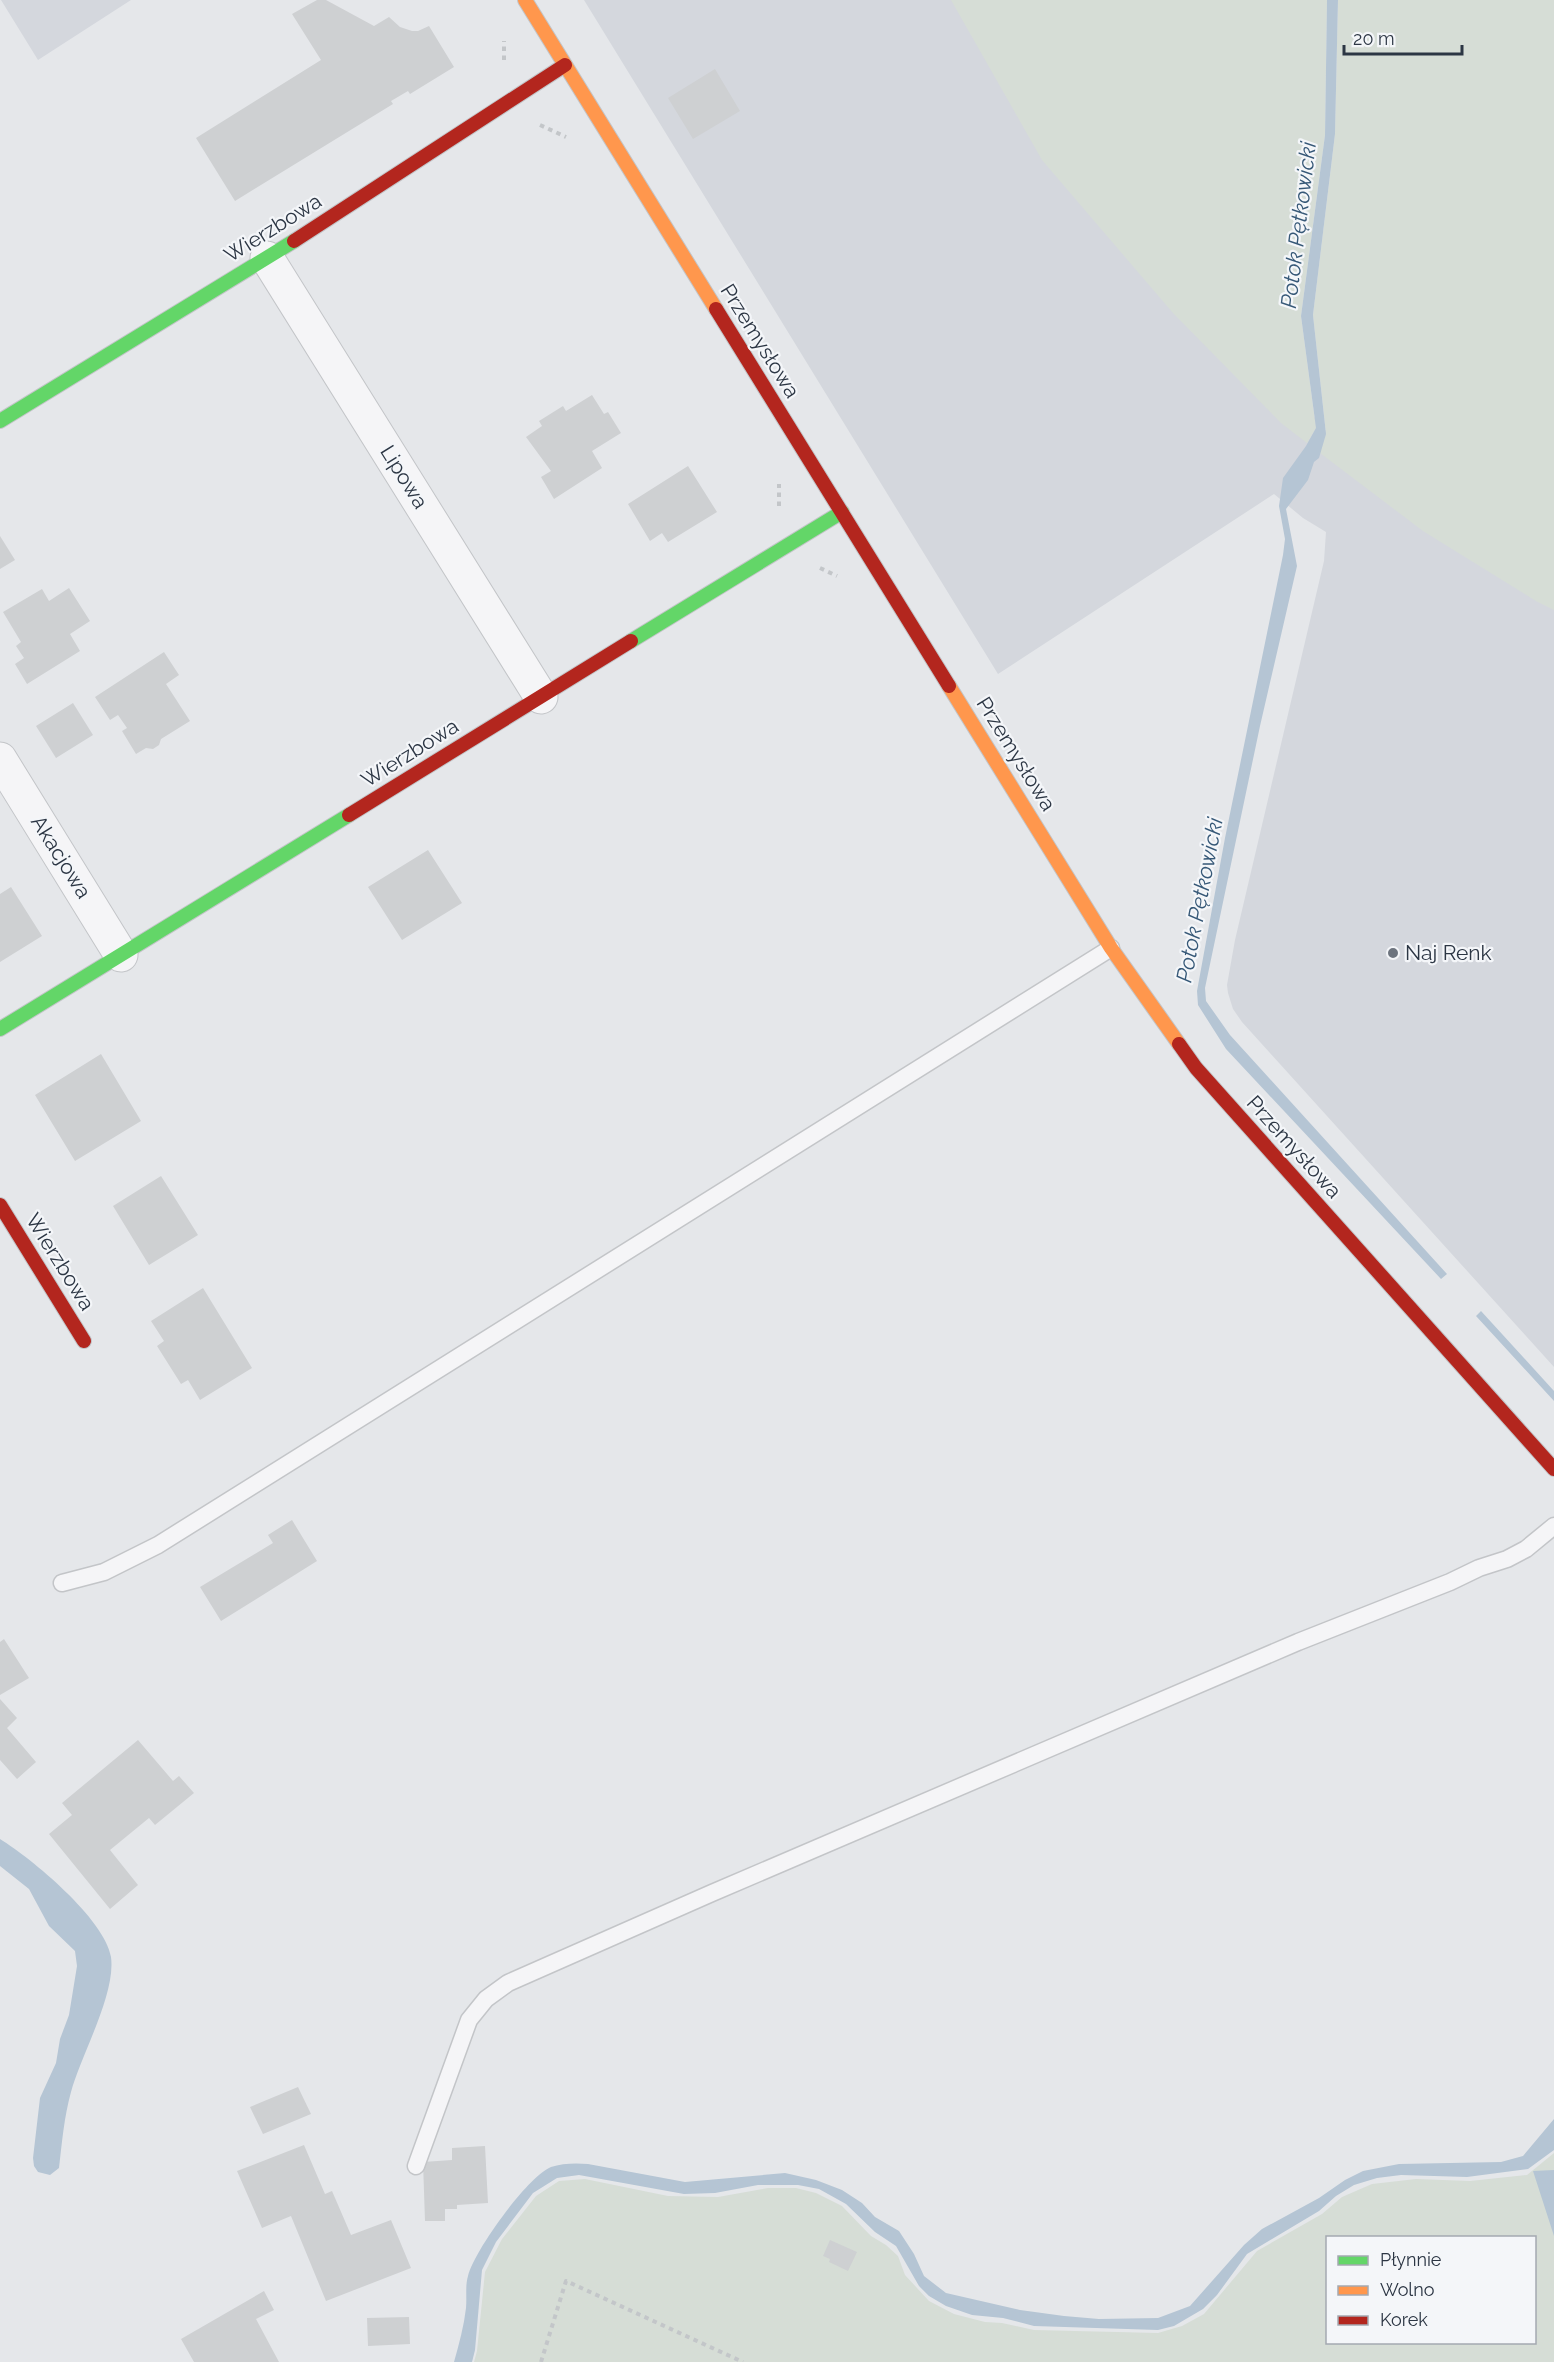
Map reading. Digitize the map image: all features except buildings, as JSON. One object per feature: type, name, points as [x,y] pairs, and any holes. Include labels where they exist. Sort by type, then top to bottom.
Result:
[{"type":"street","name":"Przemysłowa","points":[[525,0],[1111,948],[1196,1068],[1554,1469]]},
{"type":"street","name":"Wierzbowa","points":[[0,421],[267,258],[565,65]]},
{"type":"street","name":"Lipowa","points":[[267,258],[541,697]]},
{"type":"street","name":"Wierzbowa","points":[[0,1029],[842,512]]},
{"type":"street","name":"Akacjowa","points":[[0,759],[121,955]]},
{"type":"street","name":"Wierzbowa","points":[[0,1205],[84,1341]]},
{"type":"lane","points":[[62,1583],[104,1572],[158,1545],[1111,948]]},
{"type":"lane","points":[[416,2166],[468,2020],[486,1999],[508,1983],[1298,1642],[1507,1558],[1526,1549],[1554,1526]]},
{"type":"path","points":[[541,2362],[566,2281],[743,2362]]},
{"type":"shaded area","points":[[1,0],[131,0],[38,60]]},
{"type":"shaded area","points":[[584,0],[971,0],[1330,436],[1554,588],[1554,1367],[1242,1022],[1233,1009],[1228,993],[1227,985],[1235,940],[1324,561],[1326,532],[1303,518],[1274,494],[998,674]]},
{"type":"shaded area","points":[[951,0],[1327,0],[1325,135],[1301,316],[1316,428],[1307,443],[1281,423],[1173,313],[1042,160]]},
{"type":"shaded area","points":[[1338,0],[1554,0],[1554,610],[1423,531],[1320,453],[1326,434],[1313,315],[1335,134]]},
{"type":"shaded area","points":[[1554,2153],[1554,2362],[474,2362],[485,2272],[502,2239],[536,2196],[559,2181],[585,2179],[668,2196],[718,2197],[768,2188],[796,2188],[816,2193],[842,2206],[871,2236],[898,2256],[905,2275],[929,2301],[954,2314],[1034,2330],[1158,2333],[1182,2326],[1204,2314],[1257,2251],[1322,2214],[1342,2197],[1372,2184],[1416,2179],[1470,2181],[1527,2175]]},
{"type":"water","points":[[1327,0],[1338,0],[1335,134],[1313,315],[1326,434],[1319,458],[1314,462],[1308,480],[1286,509],[1297,566],[1260,726],[1205,988],[1206,1001],[1230,1035],[1447,1274],[1441,1279],[1226,1049],[1198,1005],[1197,991],[1225,838],[1283,555],[1285,539],[1279,506],[1283,478],[1316,428],[1301,316],[1325,135]]},
{"type":"water","points":[[1481,1311],[1554,1391],[1554,1401],[1476,1316]]},
{"type":"water","points":[[0,1839],[30,1860],[81,1908],[106,1942],[111,1957],[111,1972],[103,2006],[69,2101],[59,2168],[50,2175],[38,2172],[33,2158],[40,2098],[56,2063],[60,2039],[69,2015],[77,1966],[75,1951],[49,1926],[29,1889],[0,1866]]},
{"type":"water","points":[[1554,2119],[1554,2150],[1528,2169],[1467,2177],[1401,2175],[1377,2178],[1354,2185],[1336,2196],[1319,2211],[1247,2254],[1217,2295],[1203,2309],[1174,2326],[1158,2330],[1034,2326],[1003,2318],[972,2315],[946,2306],[929,2296],[919,2286],[896,2246],[875,2232],[846,2204],[819,2189],[798,2185],[758,2185],[715,2193],[684,2194],[579,2175],[557,2178],[533,2193],[496,2242],[482,2270],[472,2362],[454,2362],[465,2315],[467,2280],[472,2265],[503,2215],[516,2199],[541,2173],[555,2166],[588,2164],[685,2182],[785,2173],[816,2180],[842,2190],[862,2203],[875,2217],[899,2231],[914,2254],[924,2276],[946,2293],[1020,2310],[1064,2316],[1099,2319],[1158,2318],[1190,2306],[1244,2245],[1262,2229],[1319,2198],[1345,2180],[1363,2171],[1399,2164],[1501,2162],[1523,2156]]},
{"type":"water","points":[[1554,2170],[1554,2236],[1533,2171]]},
{"type":"traffic: fast","points":[[0,421],[294,241]]},
{"type":"traffic: fast","points":[[631,641],[842,512]]},
{"type":"traffic: fast","points":[[0,1029],[349,815]]},
{"type":"traffic: slow","points":[[525,0],[716,309]]},
{"type":"traffic: slow","points":[[949,686],[1111,948],[1179,1044]]},
{"type":"traffic: jam","points":[[294,241],[565,65]]},
{"type":"traffic: jam","points":[[716,309],[949,686]]},
{"type":"traffic: jam","points":[[349,815],[631,641]]},
{"type":"traffic: jam","points":[[1179,1044],[1196,1068],[1554,1469]]},
{"type":"traffic: jam","points":[[0,1205],[84,1341]]},
{"type":"place","name":"Naj Renk","points":[[1393,953]]},
{"type":"water label","name":"Potok Pętkowicki","points":[[1298,225]]},
{"type":"water label","name":"Potok Pętkowicki","points":[[1199,900]]}]
